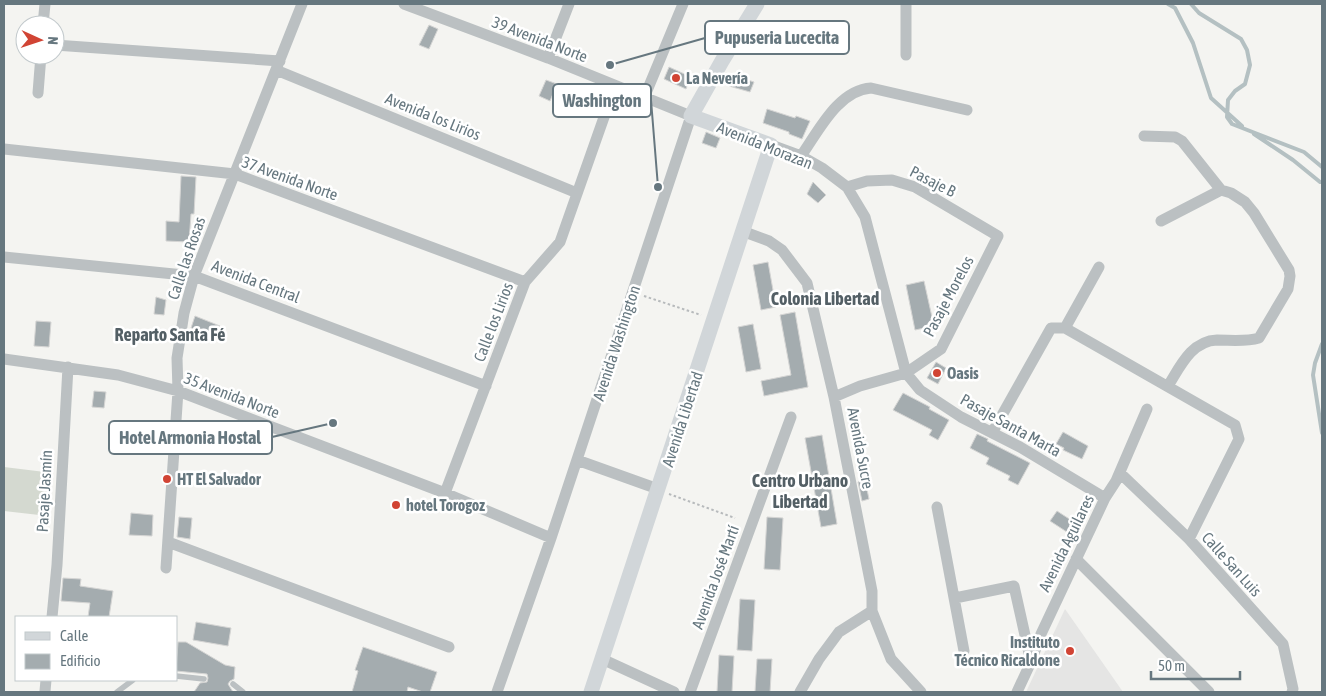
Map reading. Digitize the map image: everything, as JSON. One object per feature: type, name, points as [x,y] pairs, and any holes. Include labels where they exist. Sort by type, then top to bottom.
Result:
[{"type":"main road","name":"Avenida Washington","points":[[691,116],[757,4]]},
{"type":"main road","name":"Avenida Morazan","points":[[691,116],[771,145]]},
{"type":"main road","name":"Avenida Libertad","points":[[591,692],[664,491],[742,231],[771,145]]},
{"type":"street","name":"Calle las Rosas","points":[[166,568],[178,391],[177,358],[181,328],[194,276],[302,4]]},
{"type":"street","name":"39 Avenida Norte","points":[[404,4],[432,9],[691,116]]},
{"type":"street","points":[[548,58],[569,4]]},
{"type":"street","points":[[644,98],[683,4]]},
{"type":"street","points":[[906,4],[906,55]]},
{"type":"street","name":"Avenida los Lirios","points":[[65,46],[278,65],[577,193]]},
{"type":"street","points":[[38,93],[40,65]]},
{"type":"street","name":"Calle los Lirios","points":[[445,493],[525,282],[560,242],[615,86]]},
{"type":"street","points":[[801,156],[839,103],[854,92],[865,88],[967,110]]},
{"type":"street","name":"Avenida Washington","points":[[497,692],[551,538],[691,116]]},
{"type":"street","points":[[1144,136],[1175,137],[1182,141],[1221,190],[1231,193],[1245,202],[1254,212],[1289,270],[1290,276],[1288,289],[1259,338],[1235,342],[1209,341],[1197,346],[1186,357],[1168,386]]},
{"type":"street","name":"Avenida Morazan","points":[[771,145],[801,156],[822,168],[847,187],[865,217],[906,372]]},
{"type":"street","name":"37 Avenida Norte","points":[[4,149],[235,174],[525,282]]},
{"type":"street","name":"Pasaje B","points":[[847,187],[867,181],[892,180],[907,184],[998,236]]},
{"type":"street","points":[[1161,221],[1221,190]]},
{"type":"street","name":"Avenida Sucre","points":[[742,231],[769,240],[782,250],[807,283],[834,397],[872,591],[872,611],[891,659],[910,687],[921,692]]},
{"type":"street","name":"Pasaje Morelos","points":[[834,397],[860,386],[906,372],[940,349],[998,236]]},
{"type":"street","name":"Avenida Central","points":[[4,257],[194,276],[486,386]]},
{"type":"street","points":[[1065,328],[1099,267]]},
{"type":"street","points":[[992,433],[1051,328],[1065,328],[1236,425],[1239,439],[1188,539]]},
{"type":"street","name":"35 Avenida Norte","points":[[4,358],[118,375],[178,391],[445,493],[551,538]]},
{"type":"street","name":"Pasaje Jasmín","points":[[52,616],[68,367]]},
{"type":"street","name":"Pasaje Santa Marta","points":[[906,372],[920,390],[962,418],[1020,447],[1105,498]]},
{"type":"street","name":"Avenida Aguilares","points":[[1017,692],[1041,634],[1105,498],[1120,473],[1147,409]]},
{"type":"street","name":"Avenida José Martí","points":[[690,692],[791,417]]},
{"type":"street","points":[[577,460],[664,491]]},
{"type":"street","name":"Calle San Luis","points":[[1120,473],[1188,539],[1283,644],[1293,689],[1292,692]]},
{"type":"street","points":[[937,507],[964,651]]},
{"type":"street","points":[[168,542],[449,647]]},
{"type":"street","points":[[1076,559],[1208,692]]},
{"type":"street","points":[[955,598],[1014,586],[1031,662]]},
{"type":"street","points":[[800,692],[818,659],[839,632],[872,611]]},
{"type":"street","points":[[602,658],[674,692]]},
{"type":"lane","points":[[178,676],[204,679]]},
{"type":"lane","points":[[116,692],[132,681]]},
{"type":"lane","points":[[233,684],[244,692]]},
{"type":"path","points":[[643,295],[706,316]]},
{"type":"path","points":[[664,491],[735,518]]},
{"type":"shaded area","points":[[4,467],[53,473],[48,516],[4,511]]},
{"type":"shaded area","name":"Instituto Técnico Ricaldone","points":[[1065,609],[1123,692],[1026,692]]},
{"type":"building","points":[[429,25],[438,29],[429,49],[419,45]]},
{"type":"building","points":[[669,67],[691,77],[686,89],[664,79]]},
{"type":"building","points":[[732,75],[754,82],[750,92],[729,86]]},
{"type":"building","points":[[546,80],[557,84],[550,101],[539,96]]},
{"type":"building","points":[[767,109],[810,121],[802,139],[789,134],[789,132],[763,123]]},
{"type":"building","points":[[706,132],[720,138],[716,148],[702,143]]},
{"type":"building","points":[[181,176],[196,177],[194,214],[191,214],[189,242],[166,241],[166,221],[179,222]]},
{"type":"building","points":[[813,182],[826,195],[818,203],[807,194]]},
{"type":"building","points":[[768,262],[776,307],[761,310],[753,265]]},
{"type":"building","points":[[924,281],[934,326],[915,330],[906,285]]},
{"type":"building","points":[[156,297],[166,300],[164,315],[154,314]]},
{"type":"building","points":[[795,312],[808,387],[764,396],[761,381],[791,375],[780,315]]},
{"type":"building","points":[[195,316],[220,326],[215,337],[191,328]]},
{"type":"building","points":[[36,321],[51,322],[49,347],[34,346]]},
{"type":"building","points":[[753,324],[761,369],[746,372],[738,327]]},
{"type":"building","name":"Oasis","points":[[936,362],[946,368],[938,384],[927,378]]},
{"type":"building","points":[[94,391],[106,392],[104,408],[92,407]]},
{"type":"building","points":[[903,393],[930,407],[929,409],[949,420],[938,440],[929,435],[932,430],[893,410]]},
{"type":"building","points":[[1063,432],[1088,446],[1082,459],[1063,450],[1064,448],[1056,444]]},
{"type":"building","points":[[977,434],[1030,463],[1018,485],[1008,480],[1010,476],[986,464],[989,458],[970,448]]},
{"type":"building","points":[[822,435],[837,524],[821,527],[805,438]]},
{"type":"building","points":[[865,480],[869,499],[862,501],[858,482]]},
{"type":"building","points":[[1057,511],[1077,524],[1070,534],[1050,521]]},
{"type":"building","points":[[131,513],[153,515],[152,536],[129,535]]},
{"type":"building","points":[[179,517],[192,518],[190,539],[177,537]]},
{"type":"building","points":[[767,517],[783,518],[780,570],[764,569]]},
{"type":"building","points":[[63,578],[81,579],[80,586],[113,591],[109,616],[88,616],[90,603],[61,601]]},
{"type":"building","points":[[740,599],[755,600],[752,651],[737,650]]},
{"type":"building","points":[[196,622],[231,628],[228,646],[193,640]]},
{"type":"building","points":[[178,642],[186,642],[225,665],[235,667],[234,679],[228,684],[233,692],[194,692],[200,683],[207,682],[207,674],[178,671]]},
{"type":"building","points":[[363,647],[437,672],[430,692],[423,692],[408,687],[407,692],[352,692],[358,671],[355,670]]},
{"type":"building","points":[[719,655],[734,656],[732,692],[717,692]]},
{"type":"building","points":[[757,659],[772,659],[770,692],[755,692]]},
{"type":"waterway","points":[[1168,4],[1175,8],[1193,43],[1211,98],[1242,126]]},
{"type":"waterway","points":[[1191,4],[1199,13],[1241,39],[1247,50],[1250,65],[1245,84],[1235,91],[1228,100],[1227,117],[1232,124],[1304,152],[1322,167]]},
{"type":"waterway","points":[[1254,134],[1293,160],[1320,182]]},
{"type":"waterway","points":[[1322,344],[1313,375],[1322,433]]},
{"type":"place","name":"Pupuseria Lucecita","points":[[610,65]]},
{"type":"place","name":"La Nevería","points":[[676,78]]},
{"type":"place","name":"Washington","points":[[658,187]]},
{"type":"place","name":"Oasis","points":[[937,373]]},
{"type":"place","name":"Hotel Armonia Hostal","points":[[333,423]]},
{"type":"place","name":"HT El Salvador","points":[[167,479]]},
{"type":"place","name":"hotel Torogoz","points":[[396,505]]},
{"type":"place","name":"Instituto Técnico Ricaldone","points":[[1070,651]]},
{"type":"district","name":"Colonia Libertad","points":[[825,299]]},
{"type":"district","name":"Reparto Santa Fé","points":[[170,335]]},
{"type":"district","name":"Centro Urbano Libertad","points":[[800,491]]}]
